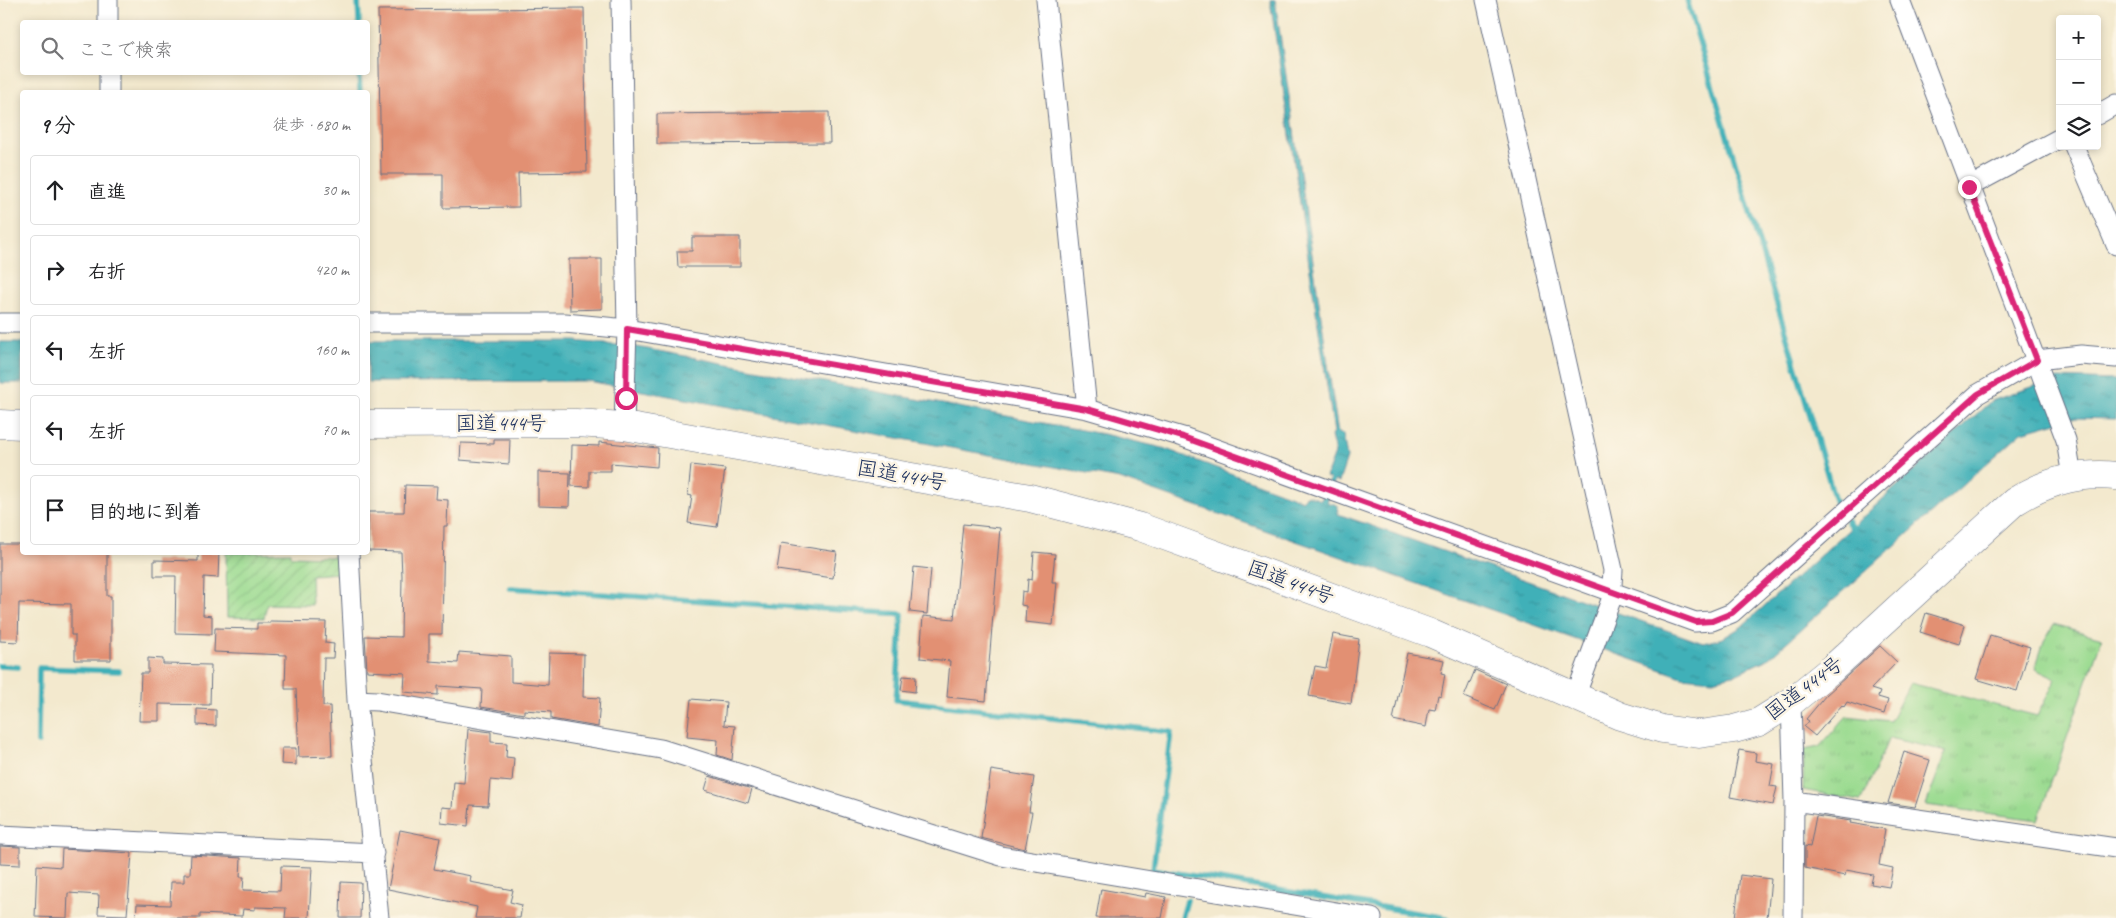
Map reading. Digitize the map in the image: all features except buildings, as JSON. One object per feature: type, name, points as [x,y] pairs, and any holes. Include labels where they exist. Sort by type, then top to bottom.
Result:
[{"type":"highway","name":"国道444号","points":[[370,424],[576,423],[624,426],[1030,498],[1140,527],[1430,633],[1620,716],[1662,729],[1699,734],[1734,729],[1759,722],[1792,702],[1833,668],[2014,502],[2034,488],[2072,476],[2116,476]]},
{"type":"highway","points":[[0,424],[20,424]]},
{"type":"street","points":[[108,0],[108,20]]},
{"type":"street","points":[[621,0],[627,334],[624,426]]},
{"type":"street","points":[[1046,0],[1087,409]]},
{"type":"street","points":[[1486,0],[1614,570],[1612,596],[1575,697]]},
{"type":"street","points":[[1900,0],[2066,440],[2072,476]]},
{"type":"street","points":[[109,75],[109,90]]},
{"type":"street","points":[[2101,113],[2116,104]]},
{"type":"street","points":[[1969,187],[2056,140]]},
{"type":"street","points":[[2076,150],[2116,245]]},
{"type":"street","points":[[0,323],[20,323]]},
{"type":"street","points":[[370,323],[565,323],[1087,409],[1183,437],[1339,493],[1612,596],[1696,622],[1712,621],[1732,613],[1978,394],[2081,355],[2107,355],[2116,358]]},
{"type":"street","points":[[349,555],[357,700],[374,853],[379,918]]},
{"type":"street","points":[[357,700],[377,701],[661,749],[1001,856],[1372,918]]},
{"type":"street","points":[[1792,702],[1794,801],[1793,918]]},
{"type":"street","points":[[1794,801],[2116,848]]},
{"type":"street","points":[[0,835],[374,853]]},
{"type":"green space","points":[[226,555],[339,557],[339,573],[311,575],[312,605],[267,604],[264,618],[227,617]]},
{"type":"green space","points":[[2054,624],[2102,638],[2038,820],[1926,805],[1946,751],[1889,738],[1861,801],[1803,790],[1804,750],[1819,747],[1847,716],[1890,721],[1910,683],[2037,716],[2056,679],[2035,669],[2044,641]]},
{"type":"water","points":[[1270,0],[1275,0],[1338,433],[1343,434],[1347,458],[1339,482],[1335,480],[1327,502],[1337,505],[1338,514],[1703,643],[1723,638],[1741,627],[1991,401],[2058,378],[2116,380],[2116,419],[2071,418],[2022,432],[1768,659],[1733,675],[1713,680],[1682,677],[1120,479],[588,381],[370,382],[370,341],[575,341],[637,347],[1103,434],[1163,448],[1302,500],[1307,495],[1321,500],[1330,479],[1326,477],[1335,453],[1331,436],[1334,433]]},
{"type":"water","points":[[0,342],[20,342],[20,383],[0,383]]},
{"type":"waterway","points":[[358,0],[359,20]]},
{"type":"waterway","points":[[1687,0],[1837,507]]},
{"type":"waterway","points":[[359,75],[360,90]]},
{"type":"waterway","points":[[1847,521],[1856,533]]},
{"type":"waterway","points":[[510,588],[902,614],[896,700],[1171,732],[1153,869],[1447,918]]},
{"type":"waterway","points":[[0,666],[18,667]]},
{"type":"waterway","points":[[38,742],[39,668],[119,671]]},
{"type":"waterway","points":[[1182,918],[1187,900]]},
{"type":"route","points":[[626,398],[627,329],[1087,409],[1183,437],[1696,622],[1712,621],[1732,613],[1978,394],[2037,360],[1969,187]]}]
